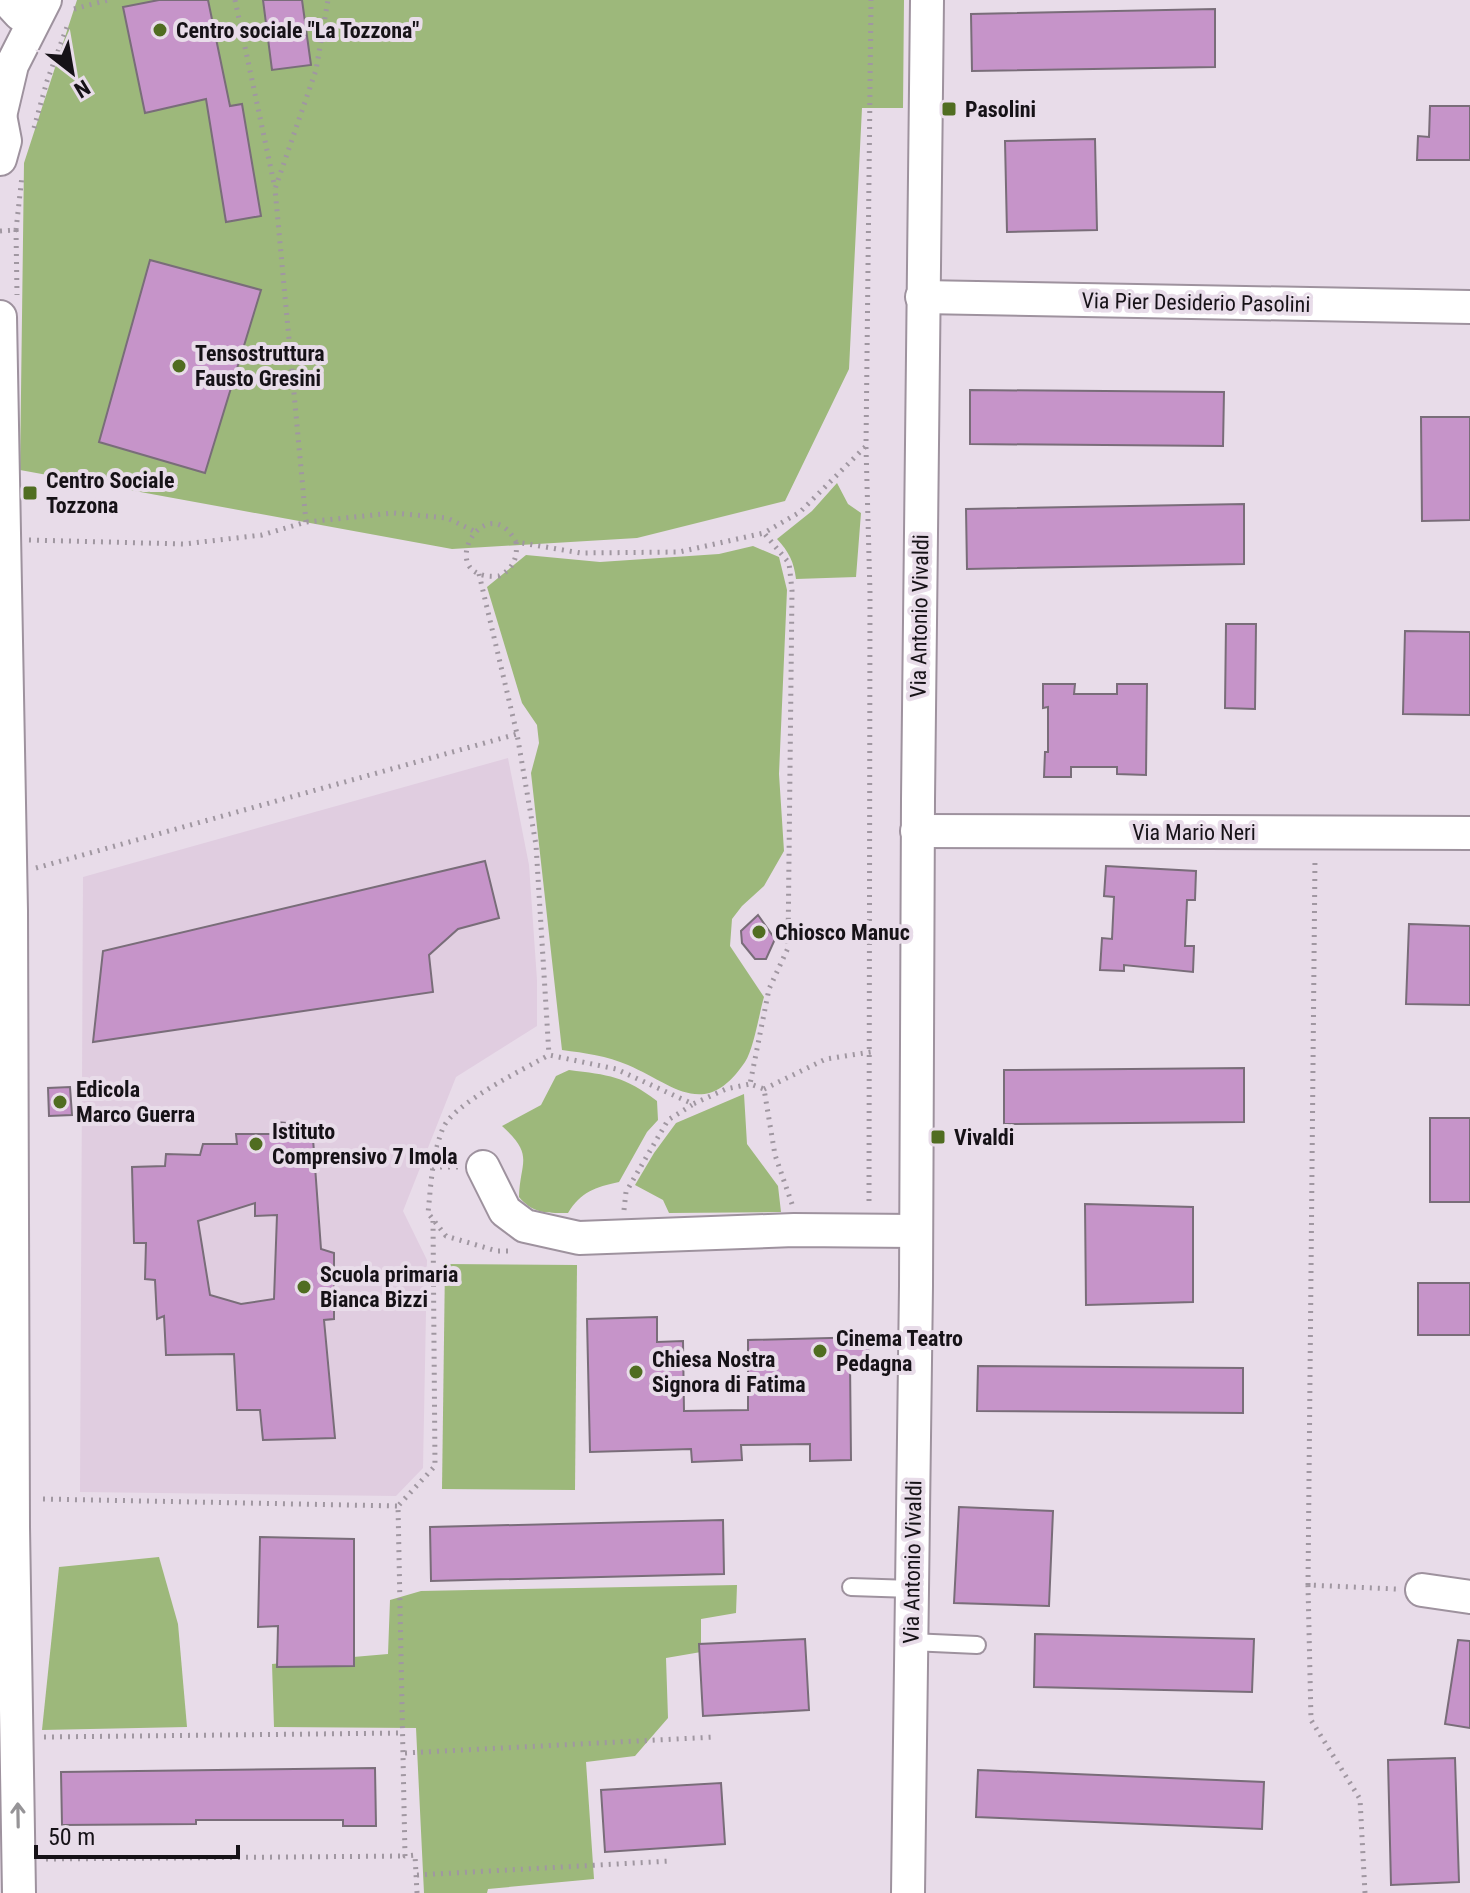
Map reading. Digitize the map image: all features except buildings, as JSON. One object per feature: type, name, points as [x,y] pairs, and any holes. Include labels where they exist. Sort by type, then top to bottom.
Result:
[{"type":"street","name":"Via Antonio Vivaldi","points":[[908,1893],[927,0]]},
{"type":"street","points":[[0,41],[35,5]]},
{"type":"street","points":[[0,159],[5,141],[0,116],[12,65],[35,5]]},
{"type":"street","name":"Via Pier Desiderio Pasolini","points":[[922,297],[1470,307]]},
{"type":"street","points":[[0,317],[6,911],[6,1515],[19,1893]]},
{"type":"street","name":"Via Mario Neri","points":[[917,831],[1470,833]]},
{"type":"street","points":[[483,1167],[505,1211],[525,1226],[579,1238],[794,1230],[916,1231]]},
{"type":"street","points":[[1422,1590],[1470,1597]]},
{"type":"lane","points":[[851,1587],[912,1589]]},
{"type":"lane","points":[[911,1642],[977,1645]]},
{"type":"path","points":[[35,5],[77,0]]},
{"type":"path","points":[[35,5],[108,0]]},
{"type":"path","points":[[235,0],[275,189],[306,522]]},
{"type":"path","points":[[275,189],[316,70],[328,0]]},
{"type":"path","points":[[869,1231],[870,593],[866,446],[871,0]]},
{"type":"path","points":[[35,5],[47,81]]},
{"type":"path","points":[[516,542],[581,553],[679,552],[764,533],[800,512],[866,446]]},
{"type":"path","points":[[22,540],[184,544],[262,535],[306,522],[393,513],[447,518],[474,531]]},
{"type":"path","points":[[497,526],[505,529],[516,542],[517,551],[511,568],[499,576],[479,574],[472,569],[466,554],[468,540],[474,531],[497,526]]},
{"type":"path","points":[[750,1084],[769,989],[788,948],[792,590],[789,563],[764,533]]},
{"type":"path","points":[[479,574],[517,734],[536,845],[549,1055]]},
{"type":"path","points":[[26,871],[517,734]]},
{"type":"path","points":[[1315,853],[1308,1534],[1311,1720],[1360,1799],[1365,1893]]},
{"type":"path","points":[[621,1236],[626,1192],[668,1120],[726,1089],[750,1084],[764,1089],[826,1059],[871,1052]]},
{"type":"path","points":[[405,1856],[398,1506],[435,1466],[434,1223],[428,1213],[432,1167],[444,1125],[471,1100],[549,1055],[616,1069],[693,1104]]},
{"type":"path","points":[[764,1089],[775,1155],[792,1204],[794,1230]]},
{"type":"path","points":[[428,1213],[446,1236],[497,1251],[512,1251]]},
{"type":"path","points":[[43,1499],[398,1506]]},
{"type":"path","points":[[1308,1585],[1422,1590]]},
{"type":"path","points":[[36,1738],[403,1733]]},
{"type":"path","points":[[405,1753],[715,1737]]},
{"type":"path","points":[[38,1859],[415,1855],[417,1893]]},
{"type":"path","points":[[417,1875],[671,1861]]},
{"type":"shaded area","name":"Istituto Comprensivo 7 Imola","points":[[508,758],[529,865],[537,1026],[456,1077],[403,1211],[427,1260],[423,1468],[396,1496],[80,1492],[83,877]]},
{"type":"green space","points":[[77,0],[904,0],[903,108],[862,108],[849,369],[785,501],[637,538],[452,549],[20,470],[24,163]]},
{"type":"green space","points":[[837,483],[848,504],[861,513],[856,577],[796,579],[790,558],[777,539],[812,511]]},
{"type":"green space","points":[[753,546],[779,557],[787,590],[779,774],[784,851],[764,886],[732,919],[730,946],[764,997],[748,1056],[730,1080],[716,1090],[703,1094],[689,1093],[620,1062],[562,1050],[531,773],[539,743],[537,725],[522,703],[487,587],[526,555],[600,562],[719,554]]},
{"type":"green space","points":[[569,1070],[606,1075],[635,1086],[657,1101],[658,1120],[647,1132],[619,1182],[589,1192],[568,1213],[553,1213],[530,1207],[519,1197],[522,1152],[502,1126],[541,1105],[556,1076]]},
{"type":"green space","points":[[744,1094],[747,1144],[778,1186],[781,1212],[669,1213],[663,1200],[635,1185],[676,1123]]},
{"type":"green space","points":[[445,1264],[577,1265],[575,1490],[442,1489]]},
{"type":"green space","points":[[159,1557],[178,1624],[187,1727],[42,1730],[59,1567]]},
{"type":"green space","points":[[737,1585],[736,1613],[701,1619],[701,1652],[666,1658],[668,1718],[635,1756],[586,1762],[594,1879],[488,1889],[487,1893],[424,1893],[416,1728],[274,1727],[272,1664],[388,1654],[390,1600],[421,1591]]},
{"type":"place","name":"Centro sociale \"La Tozzona\"","points":[[160,30]]},
{"type":"place","name":"Pasolini","points":[[949,109]]},
{"type":"place","name":"Tensostruttura Fausto Gresini","points":[[179,366]]},
{"type":"place","name":"Centro Sociale Tozzona","points":[[30,493]]},
{"type":"place","name":"Chiosco Manuc","points":[[759,932]]},
{"type":"place","name":"Edicola Marco Guerra","points":[[60,1102]]},
{"type":"place","name":"Vivaldi","points":[[938,1137]]},
{"type":"place","name":"Istituto Comprensivo 7 Imola","points":[[256,1144]]},
{"type":"place","name":"Scuola primaria Bianca Bizzi","points":[[304,1287]]},
{"type":"place","name":"Cinema Teatro Pedagna","points":[[820,1351]]},
{"type":"place","name":"Chiesa Nostra Signora di Fatima","points":[[636,1372]]}]
